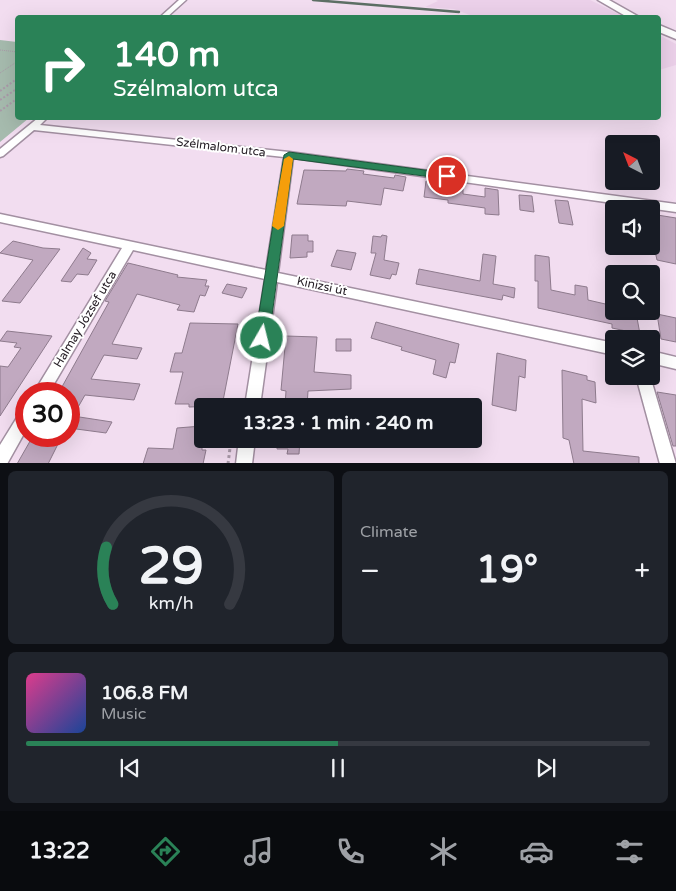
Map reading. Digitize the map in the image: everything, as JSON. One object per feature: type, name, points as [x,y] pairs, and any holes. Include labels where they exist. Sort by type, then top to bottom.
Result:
[{"type":"street","points":[[166,15],[183,0]]},
{"type":"street","points":[[603,1],[631,15]]},
{"type":"street","points":[[661,29],[676,36]]},
{"type":"street","points":[[0,154],[41,120]]},
{"type":"street","name":"Szélmalom utca","points":[[32,127],[289,155],[676,208]]},
{"type":"street","points":[[253,398],[289,155]]},
{"type":"street","name":"Kinizsi út","points":[[0,218],[271,274],[605,347]]},
{"type":"street","name":"Halmay József utca","points":[[47,382],[130,245]]},
{"type":"street","points":[[660,359],[676,363]]},
{"type":"street","points":[[646,385],[668,463]]},
{"type":"street","points":[[0,460],[15,435]]},
{"type":"street","points":[[244,463],[247,448]]},
{"type":"path","points":[[0,50],[15,52]]},
{"type":"path","points":[[0,73],[15,63]]},
{"type":"path","points":[[0,91],[15,80]]},
{"type":"path","points":[[0,100],[15,90]]},
{"type":"path","points":[[0,96],[5,97]]},
{"type":"path","points":[[0,111],[15,100]]},
{"type":"path","points":[[228,463],[231,448]]},
{"type":"shaded area","points":[[436,0],[590,0],[621,15],[470,15],[454,9],[425,7],[438,1]]},
{"type":"shaded area","points":[[661,36],[676,44],[676,65],[661,69]]},
{"type":"green space","points":[[0,40],[15,42],[15,120],[27,120],[0,142]]},
{"type":"building","points":[[347,169],[364,171],[363,174],[394,178],[395,175],[406,177],[403,191],[384,188],[381,205],[347,201],[346,206],[297,204],[304,170],[346,171]]},
{"type":"building","points":[[426,181],[463,185],[463,194],[485,197],[485,188],[498,190],[499,215],[485,214],[485,208],[448,203],[448,200],[424,197]]},
{"type":"building","points":[[519,195],[532,196],[534,212],[520,210]]},
{"type":"building","points":[[555,200],[568,201],[573,225],[559,223]]},
{"type":"building","points":[[660,215],[676,218],[676,264],[657,260],[656,255],[660,255]]},
{"type":"building","points":[[292,235],[308,235],[308,241],[313,241],[313,252],[307,252],[307,257],[290,258]]},
{"type":"building","points":[[382,235],[387,236],[384,260],[399,263],[396,275],[392,274],[390,279],[370,275],[376,253],[371,253],[373,236],[381,237]]},
{"type":"building","points":[[13,241],[43,248],[60,249],[20,303],[2,301],[33,260],[0,253]]},
{"type":"building","points":[[83,248],[91,253],[87,259],[97,260],[88,275],[77,274],[71,282],[61,281]]},
{"type":"building","points":[[337,250],[356,253],[351,270],[331,266]]},
{"type":"building","points":[[483,254],[496,256],[493,284],[515,288],[514,298],[503,295],[502,300],[416,284],[419,269],[480,281]]},
{"type":"building","points":[[535,255],[549,257],[551,290],[575,295],[575,285],[587,287],[588,300],[605,304],[605,320],[637,320],[639,330],[612,328],[612,324],[538,308],[538,281],[535,281]]},
{"type":"building","points":[[128,263],[178,275],[177,277],[207,280],[205,286],[209,286],[205,296],[200,295],[194,312],[177,310],[180,305],[137,294],[112,344],[142,348],[137,359],[104,355],[91,379],[140,384],[134,400],[85,395],[80,404],[80,382],[65,382],[109,302],[105,301]]},
{"type":"building","points":[[227,284],[247,288],[242,298],[222,293]]},
{"type":"building","points":[[660,315],[676,318],[676,342],[661,339],[658,320],[660,320]]},
{"type":"building","points":[[376,322],[459,344],[455,363],[450,362],[446,378],[433,374],[436,360],[401,350],[402,347],[371,338]]},
{"type":"building","points":[[190,323],[238,324],[224,398],[194,398],[194,407],[189,407],[189,404],[175,404],[183,372],[170,372],[175,353],[182,353]]},
{"type":"building","points":[[7,331],[52,336],[22,382],[15,382],[15,393],[0,416],[0,366],[8,367],[21,348],[14,347],[17,343],[0,341]]},
{"type":"building","points":[[286,336],[317,337],[314,372],[351,375],[351,389],[308,391],[308,398],[286,398],[286,391],[281,390]]},
{"type":"building","points":[[336,339],[351,339],[351,351],[336,351]]},
{"type":"building","points":[[497,353],[526,360],[525,378],[519,376],[516,411],[492,405]]},
{"type":"building","points":[[562,370],[587,376],[587,380],[595,382],[596,403],[582,399],[583,451],[639,457],[639,463],[574,463],[569,440],[563,438]]},
{"type":"building","points":[[657,392],[676,395],[676,446],[673,446]]},
{"type":"building","points":[[80,417],[112,422],[106,433],[80,429]]},
{"type":"building","points":[[194,427],[194,448],[206,450],[203,463],[143,463],[148,448],[173,449],[177,428]]},
{"type":"building","points":[[27,447],[56,447],[48,463],[18,463]]},
{"type":"building","points":[[299,448],[299,454],[287,454],[288,449],[277,449]]},
{"type":"waterway","points":[[313,0],[459,12]]},
{"type":"slow traffic","points":[[278,226],[289,159]]},
{"type":"route","points":[[262,338],[289,155],[447,176]]}]
